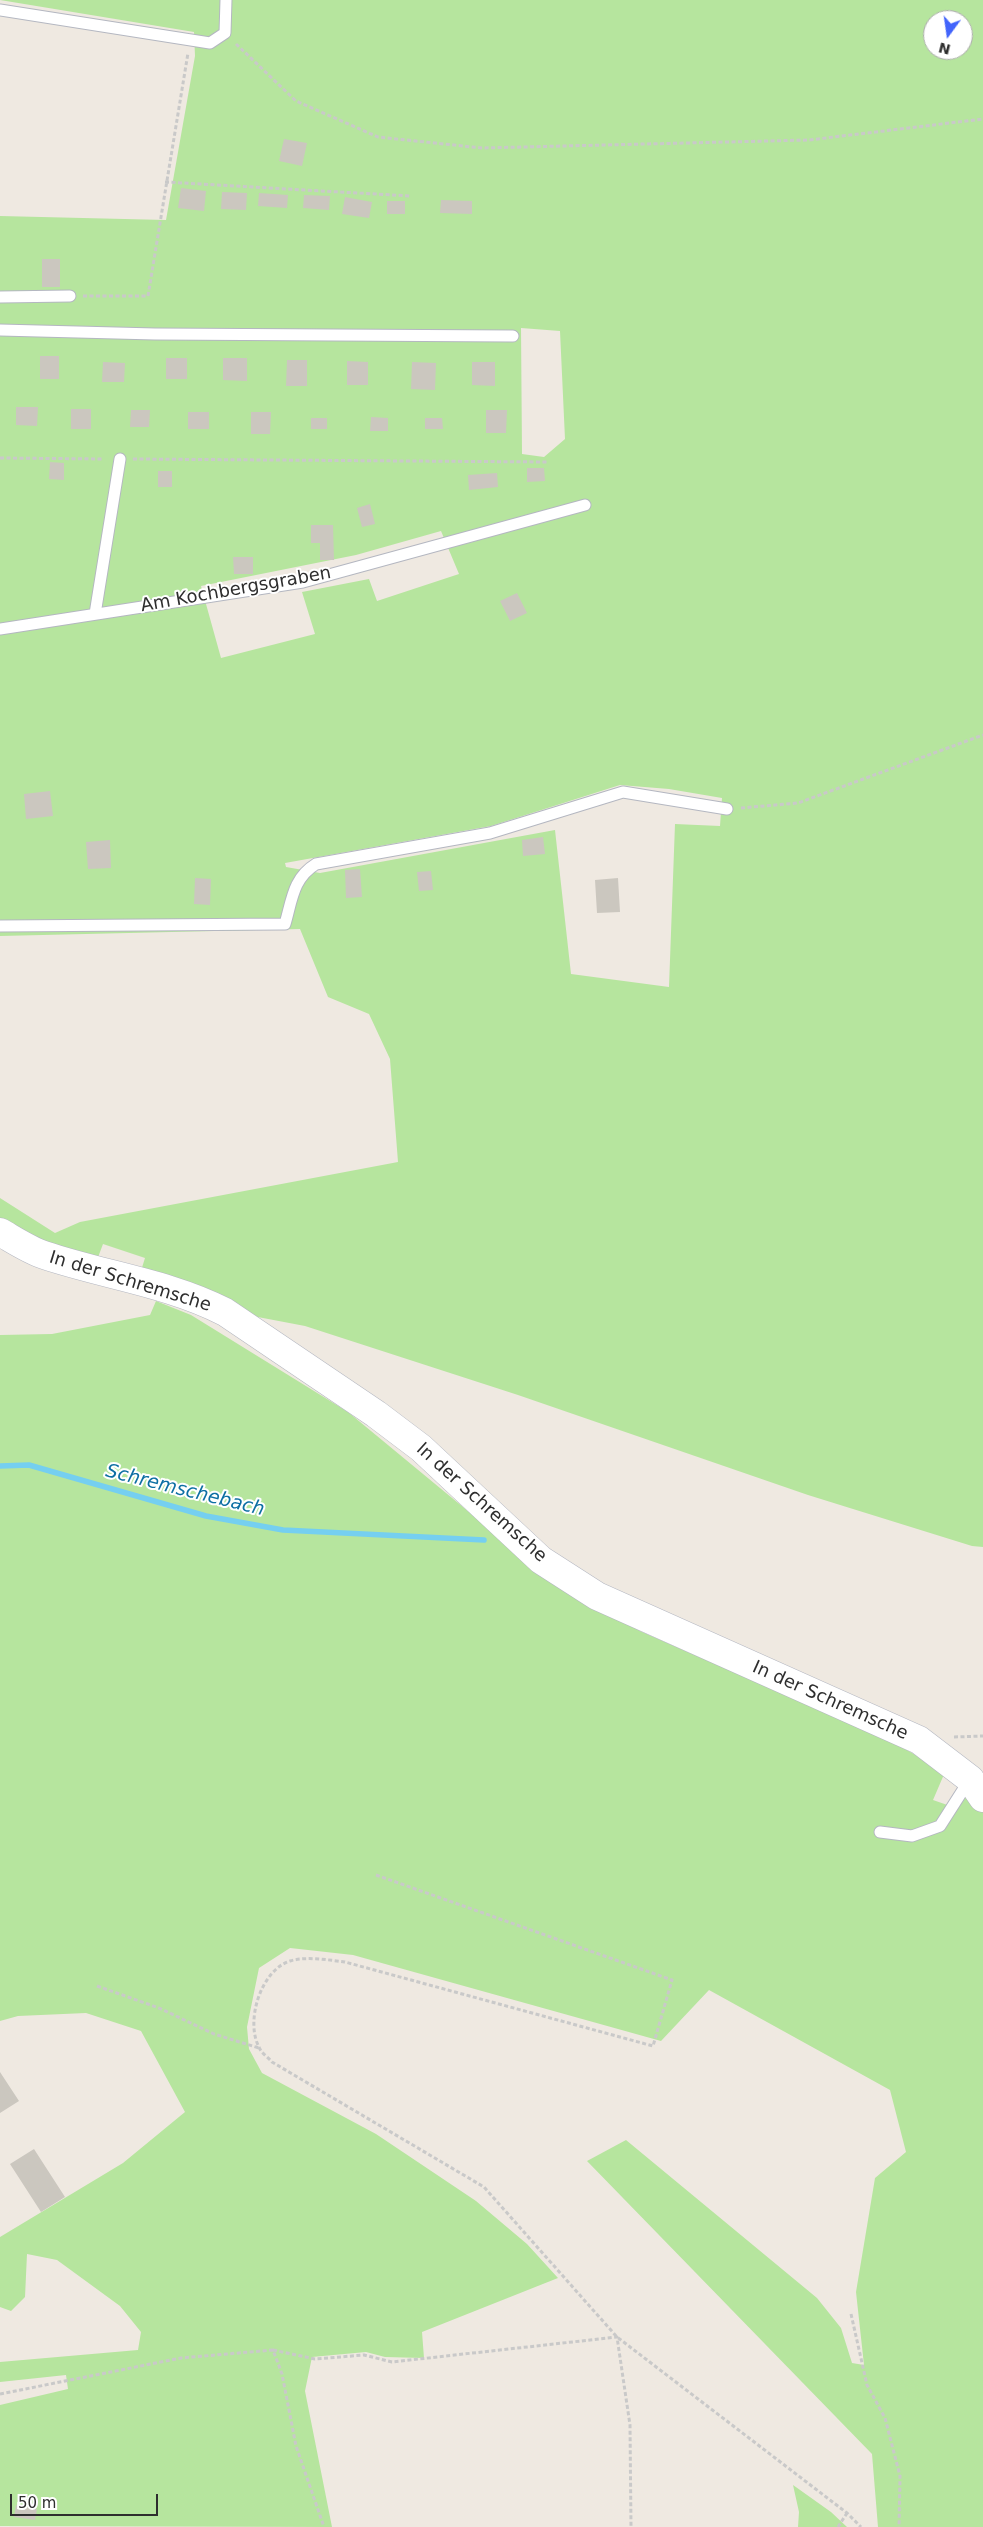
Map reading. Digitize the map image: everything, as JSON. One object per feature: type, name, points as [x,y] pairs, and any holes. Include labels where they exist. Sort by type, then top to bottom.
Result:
[{"type":"street","name":"In der Schremsche","points":[[0,1232],[42,1254],[173,1292],[209,1304],[225,1312],[376,1414],[421,1448],[541,1560],[598,1596],[919,1740],[976,1789]]},
{"type":"lane","points":[[0,10],[210,43],[225,33],[226,0]]},
{"type":"lane","points":[[0,297],[70,296]]},
{"type":"lane","points":[[0,330],[155,334],[513,336]]},
{"type":"lane","points":[[95,614],[120,459]]},
{"type":"lane","name":"Am Kochbergsgraben","points":[[0,629],[303,582],[585,505]]},
{"type":"lane","points":[[0,926],[285,924],[296,883],[304,871],[316,864],[490,833],[623,792],[728,809]]},
{"type":"lane","points":[[880,1832],[912,1836],[940,1826],[976,1789]]},
{"type":"path","points":[[225,33],[296,101],[378,137],[482,148],[808,140],[983,119]]},
{"type":"path","points":[[70,296],[148,296],[165,182],[190,40]]},
{"type":"path","points":[[165,182],[410,196]]},
{"type":"path","points":[[0,458],[547,462]]},
{"type":"path","points":[[728,809],[798,803],[983,735]]},
{"type":"path","points":[[376,1876],[672,1980],[653,2046],[345,1962],[315,1959],[291,1961],[276,1968],[266,1978],[255,2016],[254,2034],[259,2048],[272,2062],[484,2187],[617,2337],[847,2514],[861,2527]]},
{"type":"path","points":[[97,1986],[160,2008],[214,2034],[259,2048]]},
{"type":"path","points":[[851,2314],[868,2385],[885,2418],[900,2476],[899,2527]]},
{"type":"path","points":[[0,2394],[181,2358],[274,2350],[315,2359],[364,2355],[392,2362],[617,2337]]},
{"type":"path","points":[[617,2337],[630,2425],[631,2527]]},
{"type":"path","points":[[274,2350],[282,2374],[296,2446],[324,2527]]},
{"type":"path","points":[[838,2527],[847,2514]]},
{"type":"green space","points":[[0,0],[983,0],[983,1547],[972,1546],[808,1495],[518,1395],[305,1326],[242,1314],[140,1274],[145,1258],[103,1244],[97,1260],[48,1248],[0,1223],[0,1198],[55,1233],[80,1222],[398,1162],[390,1059],[369,1014],[328,997],[300,929],[0,936],[0,216],[166,220],[195,56],[194,32]],"holes":[[[521,328],[560,331],[565,439],[544,457],[522,454]],[[441,531],[459,574],[377,601],[369,579],[302,592],[315,634],[221,658],[201,586],[356,555]],[[620,785],[669,789],[722,798],[720,826],[675,824],[669,987],[571,974],[555,830],[320,873],[286,867],[285,863],[491,826]]]},
{"type":"green space","points":[[156,1301],[191,1315],[348,1412],[492,1531],[533,1569],[640,1631],[893,1742],[945,1772],[933,1800],[956,1808],[969,1794],[983,1810],[983,2527],[878,2527],[872,2454],[587,2161],[626,2140],[817,2298],[841,2328],[852,2363],[864,2365],[856,2292],[875,2178],[906,2152],[890,2090],[709,1990],[661,2041],[353,1955],[290,1948],[259,1968],[247,2027],[249,2049],[262,2073],[376,2134],[476,2201],[527,2244],[558,2278],[422,2332],[424,2358],[385,2357],[366,2352],[312,2357],[305,2391],[332,2527],[0,2526],[0,2405],[68,2389],[66,2375],[0,2382],[0,2362],[138,2350],[141,2332],[120,2306],[57,2260],[27,2254],[25,2297],[11,2311],[0,2307],[0,2237],[123,2163],[185,2112],[141,2031],[86,2013],[18,2016],[0,2021],[0,1335],[52,1334],[150,1315]]},
{"type":"green space","points":[[793,2485],[831,2512],[847,2527],[798,2527],[799,2512]]},
{"type":"building","points":[[284,139],[307,143],[302,166],[279,161]]},
{"type":"building","points":[[181,188],[206,191],[204,211],[178,208]]},
{"type":"building","points":[[222,192],[247,193],[246,210],[221,209]]},
{"type":"building","points":[[259,193],[288,195],[287,208],[258,206]]},
{"type":"building","points":[[304,195],[330,196],[329,210],[303,208]]},
{"type":"building","points":[[345,197],[372,202],[369,218],[342,214]]},
{"type":"building","points":[[441,200],[472,201],[472,214],[440,213]]},
{"type":"building","points":[[387,201],[405,201],[405,214],[387,214]]},
{"type":"building","points":[[42,259],[60,259],[60,287],[42,287]]},
{"type":"building","points":[[40,356],[59,356],[59,379],[40,379]]},
{"type":"building","points":[[166,358],[187,358],[187,379],[166,379]]},
{"type":"building","points":[[223,358],[247,358],[247,381],[223,380]]},
{"type":"building","points":[[287,360],[307,360],[307,386],[286,386]]},
{"type":"building","points":[[347,361],[368,362],[368,385],[347,385]]},
{"type":"building","points":[[103,362],[125,363],[124,382],[102,382]]},
{"type":"building","points":[[412,362],[436,363],[435,390],[411,389]]},
{"type":"building","points":[[472,362],[495,362],[495,386],[472,385]]},
{"type":"building","points":[[16,407],[38,407],[37,426],[16,425]]},
{"type":"building","points":[[71,409],[91,409],[91,429],[71,429]]},
{"type":"building","points":[[131,410],[150,410],[149,427],[130,427]]},
{"type":"building","points":[[486,410],[507,410],[506,433],[486,433]]},
{"type":"building","points":[[188,412],[209,412],[209,429],[188,429]]},
{"type":"building","points":[[251,412],[271,412],[270,434],[251,434]]},
{"type":"building","points":[[371,417],[388,418],[388,431],[370,431]]},
{"type":"building","points":[[311,418],[327,418],[327,429],[311,429]]},
{"type":"building","points":[[425,418],[442,418],[443,429],[425,429]]},
{"type":"building","points":[[50,462],[64,463],[64,480],[49,479]]},
{"type":"building","points":[[527,468],[544,468],[545,481],[527,482]]},
{"type":"building","points":[[158,471],[172,471],[172,487],[158,487]]},
{"type":"building","points":[[497,473],[498,487],[469,490],[468,475]]},
{"type":"building","points":[[370,504],[375,524],[362,527],[357,508]]},
{"type":"building","points":[[311,525],[333,525],[334,560],[320,560],[320,543],[311,543]]},
{"type":"building","points":[[233,557],[253,557],[253,574],[234,574]]},
{"type":"building","points":[[517,593],[527,613],[510,621],[500,601]]},
{"type":"building","points":[[50,791],[53,816],[26,819],[24,794]]},
{"type":"building","points":[[543,837],[545,854],[523,856],[522,840]]},
{"type":"building","points":[[110,840],[111,868],[88,869],[86,842]]},
{"type":"building","points":[[360,869],[362,897],[346,898],[345,870]]},
{"type":"building","points":[[431,871],[433,890],[419,891],[417,872]]},
{"type":"building","points":[[195,878],[211,879],[210,905],[194,904]]},
{"type":"building","points":[[618,878],[620,912],[597,913],[595,880]]},
{"type":"building","points":[[0,2072],[19,2101],[0,2113]]},
{"type":"building","points":[[34,2149],[65,2197],[41,2212],[10,2164]]},
{"type":"building","points":[[16,2505],[37,2509],[35,2520],[14,2517]]},
{"type":"waterway","name":"Schremschebach","points":[[0,1466],[29,1465],[206,1516],[283,1530],[484,1540]]}]
